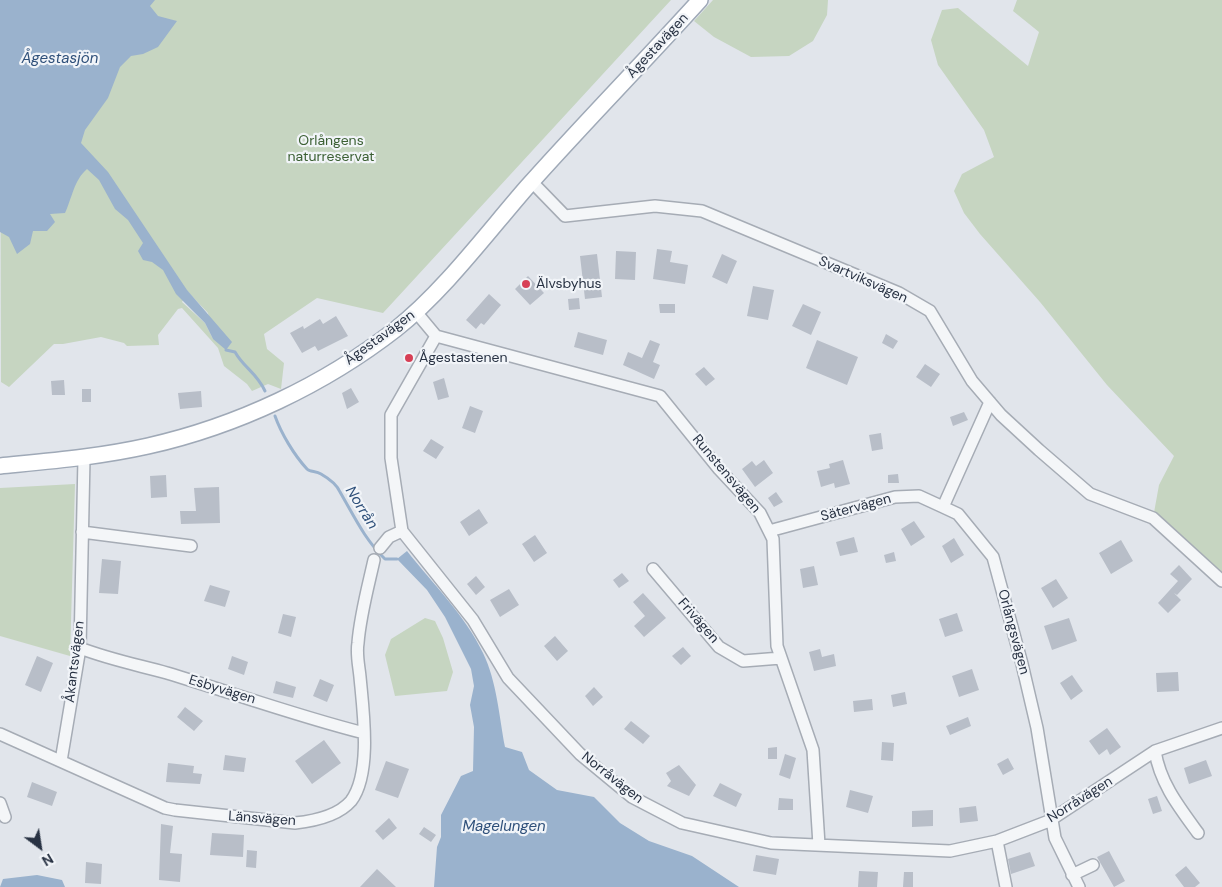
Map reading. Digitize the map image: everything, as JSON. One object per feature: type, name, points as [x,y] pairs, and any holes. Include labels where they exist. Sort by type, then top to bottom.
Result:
[{"type":"main road","name":"Ågestavägen","points":[[0,466],[84,458],[166,441],[211,428],[264,407],[315,382],[356,357],[416,312],[532,182],[700,0]]},
{"type":"street","name":"Svartviksvägen","points":[[532,182],[565,216],[655,206],[702,212],[899,293],[930,311],[972,381],[1001,415],[1090,494],[1153,518],[1222,581]]},
{"type":"street","points":[[380,548],[389,537],[402,531],[391,458],[392,415],[436,336],[416,312]]},
{"type":"street","name":"Runstensvägen","points":[[436,336],[660,396],[719,469],[760,513],[773,539],[777,646],[813,750],[819,845]]},
{"type":"street","points":[[943,507],[990,402]]},
{"type":"street","name":"Åkantsvägen","points":[[61,761],[80,648],[84,458]]},
{"type":"street","name":"Sätervägen","points":[[769,531],[895,497],[919,496],[943,507]]},
{"type":"street","name":"Orlångsvägen","points":[[943,507],[958,514],[993,557],[1037,728],[1055,838],[1079,887]]},
{"type":"street","name":"Norråvägen","points":[[402,531],[473,620],[508,678],[580,754],[632,797],[682,823],[771,843],[950,851],[998,841],[1051,819],[1155,751],[1222,728]]},
{"type":"street","points":[[82,532],[191,546]]},
{"type":"street","name":"Länsvägen","points":[[0,734],[175,810],[295,823],[311,821],[338,811],[350,801],[360,782],[364,733],[357,644],[374,560]]},
{"type":"street","name":"Frivägen","points":[[653,569],[719,647],[742,661],[781,658]]},
{"type":"street","name":"Esbyvägen","points":[[80,648],[107,658],[166,673],[253,700],[316,722],[364,733]]},
{"type":"street","points":[[1155,751],[1158,769],[1171,795],[1198,833]]},
{"type":"street","points":[[0,803],[4,818]]},
{"type":"street","points":[[998,841],[1006,887]]},
{"type":"street","points":[[1072,875],[1092,865]]},
{"type":"green space","name":"Orlångens naturreservat","points":[[0,0],[671,0],[383,313],[317,298],[264,334],[267,349],[284,363],[281,389],[268,384],[252,391],[247,384],[224,366],[218,348],[182,308],[178,309],[158,335],[159,345],[127,346],[124,343],[101,337],[54,344],[9,387],[1,382]],"holes":[[[188,292],[208,313],[213,339],[205,323],[182,302]]]},
{"type":"green space","points":[[713,0],[828,0],[827,15],[813,41],[789,56],[751,57],[714,37],[694,21]]},
{"type":"green space","points":[[1017,0],[1222,0],[1222,581],[1153,518],[1159,485],[1174,456],[1107,385],[1040,302],[980,234],[964,213],[954,191],[962,174],[994,157],[984,130],[938,65],[931,40],[942,10],[958,8],[1028,66],[1039,32],[1013,11]]},
{"type":"green space","points":[[75,484],[70,656],[0,636],[0,488]]},
{"type":"green space","points":[[425,618],[435,621],[443,638],[453,672],[447,691],[395,696],[385,655],[391,639]]},
{"type":"water","name":"Ågestasjön","points":[[0,0],[155,0],[150,6],[158,16],[177,21],[158,47],[143,54],[131,56],[120,67],[108,98],[85,130],[81,143],[108,172],[187,290],[232,342],[226,350],[213,339],[205,323],[176,294],[163,270],[152,262],[143,260],[138,251],[143,243],[128,220],[115,209],[99,180],[87,169],[76,184],[65,213],[50,214],[55,222],[47,231],[33,231],[30,244],[17,254],[9,237],[0,232]]},
{"type":"water","name":"Magelungen","points":[[407,551],[458,613],[483,653],[495,687],[505,747],[522,752],[529,770],[557,790],[594,797],[620,823],[649,841],[692,856],[739,887],[434,887],[437,847],[441,837],[441,815],[461,776],[473,771],[474,727],[470,705],[474,686],[471,669],[445,617],[427,590],[397,559]]},
{"type":"water","points":[[37,875],[62,880],[65,887],[0,887],[3,879]]},
{"type":"building","points":[[657,249],[672,251],[670,262],[688,265],[685,284],[653,279]]},
{"type":"building","points":[[616,251],[636,252],[635,280],[615,279]]},
{"type":"building","points":[[597,254],[602,297],[585,299],[580,256]]},
{"type":"building","points":[[722,254],[737,261],[727,284],[712,277]]},
{"type":"building","points":[[528,276],[544,293],[530,305],[515,289]]},
{"type":"building","points":[[753,286],[774,290],[768,320],[747,316]]},
{"type":"building","points":[[489,294],[501,305],[484,325],[481,323],[476,329],[466,320]]},
{"type":"building","points":[[579,298],[580,309],[569,310],[568,299]]},
{"type":"building","points":[[659,304],[675,304],[675,313],[660,313]]},
{"type":"building","points":[[803,304],[821,312],[811,335],[792,326]]},
{"type":"building","points":[[336,316],[348,336],[318,351],[315,346],[302,353],[290,333],[303,326],[304,329],[320,319],[323,324]]},
{"type":"building","points":[[578,332],[607,340],[603,355],[574,347]]},
{"type":"building","points":[[886,334],[898,341],[893,349],[882,343]]},
{"type":"building","points":[[650,340],[660,344],[653,362],[660,365],[654,379],[623,365],[628,352],[642,358]]},
{"type":"building","points":[[817,340],[858,357],[847,385],[806,368]]},
{"type":"building","points":[[925,364],[940,374],[931,387],[916,377]]},
{"type":"building","points":[[704,367],[715,379],[706,386],[695,374]]},
{"type":"building","points":[[444,378],[449,397],[438,400],[433,382]]},
{"type":"building","points":[[64,380],[65,395],[52,395],[51,381]]},
{"type":"building","points":[[351,388],[359,402],[347,409],[342,393]]},
{"type":"building","points":[[82,389],[91,389],[91,402],[82,402]]},
{"type":"building","points":[[201,391],[202,407],[180,409],[178,393]]},
{"type":"building","points":[[470,406],[483,411],[475,433],[462,428]]},
{"type":"building","points":[[964,412],[968,420],[953,426],[950,417]]},
{"type":"building","points":[[881,433],[883,449],[872,451],[869,435]]},
{"type":"building","points":[[431,439],[444,447],[436,459],[423,451]]},
{"type":"building","points":[[764,460],[773,473],[755,487],[742,469],[752,461],[756,466]]},
{"type":"building","points":[[843,460],[850,484],[835,488],[834,483],[821,487],[817,471],[830,468],[829,464]]},
{"type":"building","points":[[898,474],[899,483],[888,483],[888,475]]},
{"type":"building","points":[[166,475],[167,497],[151,498],[150,476]]},
{"type":"building","points":[[219,487],[220,523],[181,524],[180,511],[196,511],[194,488]]},
{"type":"building","points":[[776,492],[783,502],[774,507],[768,498]]},
{"type":"building","points":[[479,509],[488,523],[469,536],[460,522]]},
{"type":"building","points":[[914,521],[925,537],[911,546],[901,529]]},
{"type":"building","points":[[535,535],[547,553],[534,562],[522,544]]},
{"type":"building","points":[[854,537],[858,552],[840,556],[836,542]]},
{"type":"building","points":[[954,538],[964,555],[951,563],[942,546]]},
{"type":"building","points":[[1121,540],[1133,561],[1111,574],[1099,553]]},
{"type":"building","points":[[894,552],[896,561],[886,563],[884,555]]},
{"type":"building","points":[[102,559],[121,561],[118,594],[99,593]]},
{"type":"building","points":[[1179,565],[1192,579],[1177,595],[1174,593],[1181,600],[1168,613],[1158,603],[1178,581],[1170,574]]},
{"type":"building","points":[[814,566],[818,585],[803,588],[800,569]]},
{"type":"building","points":[[622,573],[629,581],[619,588],[613,580]]},
{"type":"building","points":[[476,576],[485,587],[476,595],[467,584]]},
{"type":"building","points":[[1056,579],[1068,598],[1053,608],[1041,588]]},
{"type":"building","points":[[210,585],[230,591],[225,607],[204,601]]},
{"type":"building","points":[[509,589],[519,605],[500,617],[490,600]]},
{"type":"building","points":[[643,593],[666,618],[644,637],[634,626],[645,616],[633,602]]},
{"type":"building","points":[[957,613],[963,631],[945,637],[939,619]]},
{"type":"building","points":[[283,614],[296,617],[291,637],[278,633]]},
{"type":"building","points":[[1069,618],[1077,641],[1052,650],[1044,626]]},
{"type":"building","points":[[555,636],[568,651],[557,661],[544,646]]},
{"type":"building","points":[[683,647],[691,656],[681,665],[672,656]]},
{"type":"building","points":[[820,649],[822,657],[834,654],[836,666],[814,671],[809,652]]},
{"type":"building","points":[[37,656],[53,663],[41,692],[25,685]]},
{"type":"building","points":[[232,656],[248,662],[244,675],[228,669]]},
{"type":"building","points":[[972,669],[979,690],[959,697],[952,676]]},
{"type":"building","points":[[1178,672],[1179,691],[1157,692],[1156,673]]},
{"type":"building","points":[[1072,675],[1083,691],[1071,700],[1060,683]]},
{"type":"building","points":[[320,679],[334,685],[327,702],[313,696]]},
{"type":"building","points":[[276,681],[296,687],[293,698],[273,693]]},
{"type":"building","points":[[594,687],[603,697],[593,706],[585,696]]},
{"type":"building","points":[[905,692],[907,704],[893,707],[891,695]]},
{"type":"building","points":[[872,699],[873,710],[854,712],[853,701]]},
{"type":"building","points":[[185,707],[203,721],[194,731],[177,717]]},
{"type":"building","points":[[968,717],[971,726],[950,735],[946,726]]},
{"type":"building","points":[[631,721],[650,736],[643,744],[624,729]]},
{"type":"building","points":[[1107,728],[1121,747],[1110,755],[1107,749],[1099,755],[1089,741]]},
{"type":"building","points":[[324,740],[341,763],[312,784],[295,761]]},
{"type":"building","points":[[882,742],[894,743],[893,761],[881,760]]},
{"type":"building","points":[[777,747],[777,759],[768,759],[768,748]]},
{"type":"building","points":[[785,754],[796,758],[790,779],[779,775]]},
{"type":"building","points":[[225,755],[246,758],[244,772],[223,770]]},
{"type":"building","points":[[1008,758],[1014,769],[1003,775],[997,764]]},
{"type":"building","points":[[1206,760],[1212,776],[1189,784],[1184,768]]},
{"type":"building","points":[[386,761],[409,769],[398,798],[375,790]]},
{"type":"building","points":[[168,763],[194,766],[193,773],[202,774],[200,784],[166,782]]},
{"type":"building","points":[[679,765],[696,785],[689,796],[667,786],[671,781],[666,773]]},
{"type":"building","points":[[32,782],[57,792],[52,806],[27,797]]},
{"type":"building","points":[[720,783],[742,794],[736,807],[713,796]]},
{"type":"building","points":[[850,790],[873,796],[868,813],[846,807]]},
{"type":"building","points":[[1157,796],[1162,811],[1153,814],[1148,799]]},
{"type":"building","points":[[779,798],[793,799],[793,810],[778,810]]},
{"type":"building","points":[[976,806],[978,821],[960,823],[959,808]]},
{"type":"building","points":[[933,810],[933,826],[912,827],[912,811]]},
{"type":"building","points":[[389,818],[397,828],[383,840],[375,831]]},
{"type":"building","points":[[161,824],[173,826],[170,853],[182,854],[180,882],[159,880]]},
{"type":"building","points":[[424,827],[436,835],[431,842],[419,834]]},
{"type":"building","points":[[212,833],[244,835],[243,857],[210,855]]},
{"type":"building","points":[[247,850],[257,851],[256,868],[246,867]]},
{"type":"building","points":[[1109,851],[1125,881],[1114,887],[1097,857]]},
{"type":"building","points":[[1030,852],[1035,866],[1011,874],[1008,859]]},
{"type":"building","points":[[756,855],[779,859],[776,875],[753,871]]},
{"type":"building","points":[[86,862],[102,864],[101,884],[85,883]]},
{"type":"building","points":[[1186,866],[1200,883],[1195,887],[1184,887],[1175,875]]},
{"type":"building","points":[[377,869],[396,887],[360,887]]},
{"type":"building","points":[[859,871],[878,872],[877,887],[858,887]]},
{"type":"building","points":[[904,872],[913,872],[913,887],[903,887]]},
{"type":"waterway","name":"Norrån","points":[[226,350],[235,352],[258,379],[265,391]]},
{"type":"waterway","name":"Norrån","points":[[275,416],[288,444],[302,463],[308,470],[321,474],[337,487],[355,519],[378,552],[385,559],[397,559]]},
{"type":"place","name":"Älvsbyhus","points":[[526,284]]},
{"type":"place","name":"Ågestastenen","points":[[409,358]]}]
